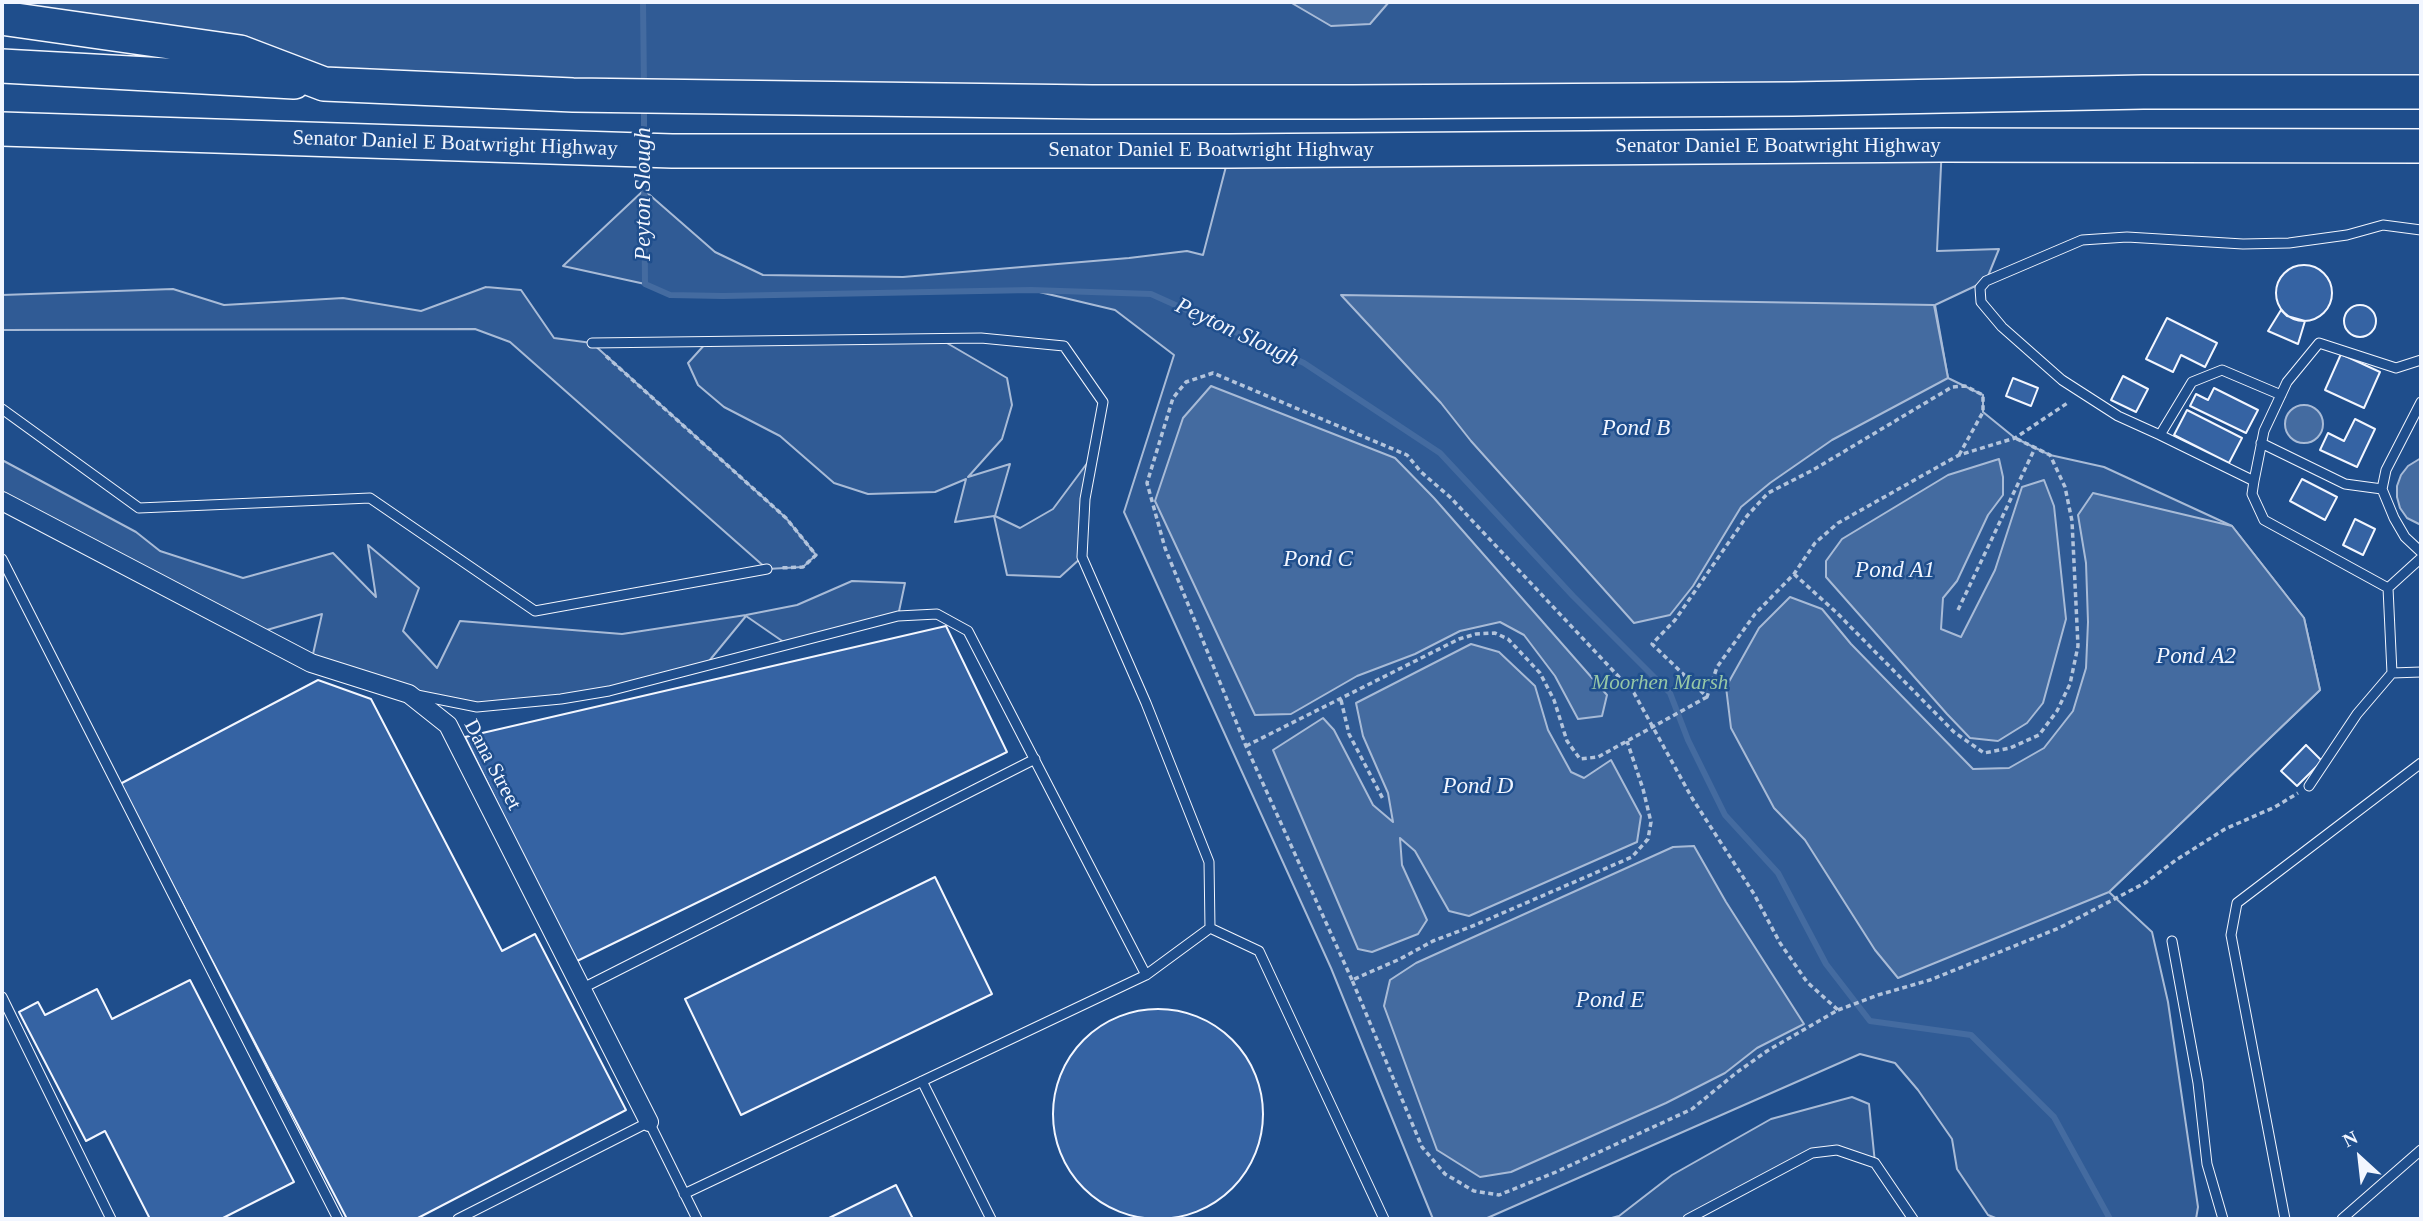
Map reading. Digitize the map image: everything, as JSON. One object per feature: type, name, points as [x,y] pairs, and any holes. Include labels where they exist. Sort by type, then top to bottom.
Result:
[{"type":"highway","points":[[2,18],[240,52],[324,84]]},
{"type":"highway","points":[[2,66],[324,84],[612,96],[1092,102],[1404,102],[1793,99],[2143,92],[2421,92]]},
{"type":"highway","name":"Senator Daniel E Boatwright Highway","points":[[2,129],[672,151],[1230,151],[1942,145],[2421,146]]},
{"type":"highway","points":[[2,150],[262,138]]},
{"type":"street","name":"Dana Street","points":[[2,501],[310,663],[409,694],[448,725],[649,1122]]},
{"type":"lane","points":[[2254,481],[2118,416],[2062,380],[2002,327],[1981,302],[1980,288],[1986,281],[2082,240],[2127,237],[2243,244],[2289,243],[2347,235],[2383,225],[2421,230]]},
{"type":"lane","points":[[592,343],[981,338],[1064,346],[1103,402],[1085,499],[1082,557],[1146,703],[1209,862],[1210,929]]},
{"type":"lane","points":[[2388,588],[2264,520],[2252,494],[2264,431],[2287,382],[2319,344],[2396,368],[2421,360]]},
{"type":"lane","points":[[2160,435],[2192,382],[2222,370],[2281,395]]},
{"type":"lane","points":[[2421,402],[2386,470],[2382,489],[2394,519],[2405,537],[2421,552]]},
{"type":"lane","points":[[2,409],[139,508],[370,498],[535,611],[767,569]]},
{"type":"lane","points":[[2261,443],[2345,484],[2382,489]]},
{"type":"lane","points":[[2388,588],[2421,558]]},
{"type":"lane","points":[[2,559],[338,1219]]},
{"type":"lane","points":[[2309,786],[2357,714],[2392,673],[2388,588]]},
{"type":"lane","points":[[409,694],[477,707],[561,699],[609,691],[898,616],[937,614],[968,631],[1146,975]]},
{"type":"lane","points":[[2392,673],[2421,672]]},
{"type":"lane","points":[[581,989],[1035,760]]},
{"type":"lane","points":[[2285,1219],[2231,935],[2237,903],[2421,763]]},
{"type":"lane","points":[[684,1194],[1146,975],[1210,929]]},
{"type":"lane","points":[[1210,929],[1259,951],[1384,1219]]},
{"type":"lane","points":[[2172,941],[2198,1083],[2207,1164],[2223,1219]]},
{"type":"lane","points":[[2,997],[111,1219]]},
{"type":"lane","points":[[922,1081],[991,1219]]},
{"type":"lane","points":[[458,1219],[649,1122],[697,1219]]},
{"type":"lane","points":[[1688,1219],[1812,1153],[1837,1150],[1875,1163],[1913,1219]]},
{"type":"lane","points":[[2342,1219],[2421,1150]]},
{"type":"path","points":[[592,343],[786,518],[816,555],[803,567],[767,569]]},
{"type":"path","points":[[1838,1010],[1807,982],[1780,943],[1754,894],[1692,797],[1634,693],[1450,497],[1421,472],[1407,455],[1213,373],[1186,382],[1173,398],[1147,483],[1165,548],[1246,746],[1352,980],[1422,1147],[1445,1174],[1474,1191],[1499,1195],[1556,1172],[1692,1109],[1767,1051],[1838,1010],[1930,980],[2060,928],[2145,883],[2225,829],[2275,807],[2309,786]]},
{"type":"path","points":[[1707,697],[1652,645],[1675,620],[1747,516],[1768,493],[1952,387],[1965,386],[1983,395],[1983,412],[1959,455]]},
{"type":"path","points":[[1246,746],[1459,639],[1476,634],[1495,633],[1508,639],[1541,673],[1554,700],[1567,741],[1580,759],[1598,757],[1707,697],[1717,667],[1735,640],[1755,614],[1794,574],[1815,543],[1838,523],[1959,455],[2015,438],[2082,393]]},
{"type":"path","points":[[1794,574],[1837,612],[1954,732],[1984,753],[2010,748],[2039,735],[2057,711],[2070,684],[2078,646],[2072,521],[2065,487],[2050,455],[2015,438]]},
{"type":"path","points":[[1958,610],[2035,448]]},
{"type":"path","points":[[1341,700],[1349,734],[1382,799]]},
{"type":"path","points":[[1352,980],[1433,941],[1632,857],[1648,839],[1651,822],[1627,741]]},
{"type":"shaded area","points":[[2,2],[2421,2],[2421,92],[324,84],[2,18]]},
{"type":"shaded area","name":"Moorhen Marsh","points":[[1942,145],[1937,251],[1999,249],[1986,281],[1935,305],[1948,378],[1983,395],[1983,412],[2015,438],[2050,455],[2104,467],[2232,526],[2304,618],[2320,690],[2109,892],[2152,932],[2168,1002],[2198,1207],[2196,1219],[1998,1219],[1988,1215],[1957,1169],[1952,1139],[1918,1090],[1895,1063],[1860,1054],[1485,1219],[1433,1219],[1331,968],[1124,512],[1174,355],[1115,310],[1031,290],[670,295],[645,284],[563,266],[644,190],[715,252],[763,275],[903,277],[1187,251],[1203,255],[1230,151]]},
{"type":"shaded area","points":[[486,287],[521,290],[554,338],[592,343],[786,518],[816,555],[803,567],[767,569],[510,342],[475,329],[2,330],[2,295],[173,289],[224,305],[343,298],[421,311]]},
{"type":"shaded area","points":[[940,339],[1007,378],[1012,405],[1002,439],[968,477],[1010,464],[995,516],[1020,528],[1053,509],[1094,454],[1082,557],[1060,577],[1007,575],[994,516],[955,522],[966,479],[935,492],[868,494],[834,483],[780,436],[724,407],[698,385],[688,363],[707,342]]},
{"type":"shaded area","points":[[2,460],[136,532],[160,551],[243,578],[333,553],[376,597],[368,545],[419,588],[403,631],[437,668],[460,621],[622,634],[797,605],[852,581],[905,583],[898,616],[788,645],[746,616],[705,666],[609,691],[477,707],[311,663],[322,614],[253,634],[2,501]]},
{"type":"shaded area","points":[[1852,1097],[1869,1104],[1875,1163],[1837,1150],[1812,1153],[1688,1219],[1608,1219],[1619,1216],[1672,1175],[1771,1119]]},
{"type":"water","points":[[1290,2],[1389,2],[1370,24],[1331,26]]},
{"type":"water","name":"Pond B","points":[[1341,295],[1934,305],[1948,378],[1832,440],[1770,483],[1741,507],[1693,586],[1670,615],[1634,623],[1471,441],[1441,403]]},
{"type":"water","name":"Pond C","points":[[1211,386],[1395,458],[1434,498],[1607,695],[1602,716],[1578,719],[1555,676],[1524,635],[1500,622],[1460,631],[1415,654],[1357,676],[1291,714],[1255,715],[1155,501],[1183,418]]},
{"type":"water","points":[[2304,405],[2318,410],[2323,424],[2318,438],[2304,443],[2290,438],[2285,424],[2290,410]]},
{"type":"water","points":[[2421,458],[2421,525],[2407,518],[2400,508],[2397,486],[2408,466]]},
{"type":"water","name":"Pond A1","points":[[1999,459],[2003,495],[1988,515],[1957,581],[1943,598],[1941,629],[1961,637],[1995,570],[2022,487],[2044,480],[2054,506],[2066,619],[2043,703],[2027,723],[1998,741],[1970,738],[1947,714],[1826,577],[1826,561],[1842,539],[1948,475]]},
{"type":"water","name":"Pond A2","points":[[2093,493],[2232,526],[2304,618],[2320,690],[2109,892],[1898,978],[1875,950],[1805,840],[1774,808],[1731,728],[1726,687],[1759,628],[1790,597],[1822,609],[1851,644],[1973,769],[2009,768],[2044,748],[2073,711],[2086,668],[2088,622],[2086,563],[2078,515]]},
{"type":"water","name":"Pond D","points":[[1471,644],[1499,652],[1535,686],[1548,730],[1571,772],[1584,778],[1611,760],[1641,816],[1637,842],[1469,916],[1449,911],[1415,851],[1400,838],[1402,865],[1427,920],[1418,934],[1372,952],[1358,949],[1273,750],[1323,718],[1334,730],[1373,805],[1393,822],[1388,793],[1363,736],[1356,703]]},
{"type":"water","name":"Pond E","points":[[1694,846],[1726,902],[1804,1024],[1757,1048],[1725,1073],[1666,1103],[1511,1172],[1480,1177],[1437,1150],[1384,1006],[1390,980],[1416,963],[1673,847]]},
{"type":"building","points":[[2298,265],[2310,265],[2320,269],[2328,277],[2332,293],[2328,309],[2320,317],[2310,321],[2298,321],[2288,317],[2280,309],[2276,299],[2276,287],[2280,277],[2288,269]]},
{"type":"building","points":[[2360,305],[2372,309],[2376,321],[2372,333],[2360,337],[2348,333],[2344,321],[2348,309]]},
{"type":"building","points":[[2281,310],[2287,316],[2305,321],[2298,344],[2268,331]]},
{"type":"building","points":[[2167,318],[2217,343],[2205,367],[2181,355],[2173,372],[2146,359]]},
{"type":"building","points":[[2341,354],[2380,372],[2364,408],[2325,390]]},
{"type":"building","points":[[2123,376],[2148,389],[2136,412],[2111,400]]},
{"type":"building","points":[[2013,378],[2038,388],[2031,406],[2006,396]]},
{"type":"building","points":[[2214,388],[2258,410],[2246,433],[2190,406],[2196,394],[2208,400]]},
{"type":"building","points":[[2187,410],[2242,438],[2229,463],[2174,435]]},
{"type":"building","points":[[2355,419],[2375,429],[2357,467],[2320,450],[2328,433],[2344,441]]},
{"type":"building","points":[[2302,479],[2337,497],[2325,520],[2290,501]]},
{"type":"building","points":[[2355,519],[2375,529],[2363,555],[2343,545]]},
{"type":"building","points":[[946,626],[1007,752],[575,962],[465,737]]},
{"type":"building","points":[[318,680],[371,699],[502,951],[535,934],[626,1110],[416,1219],[347,1219],[120,784]]},
{"type":"building","points":[[2306,745],[2322,761],[2297,786],[2281,771]]},
{"type":"building","points":[[935,877],[992,994],[741,1115],[685,999]]},
{"type":"building","points":[[190,980],[294,1182],[221,1219],[150,1219],[105,1131],[86,1141],[19,1012],[38,1002],[45,1015],[97,989],[112,1019]]},
{"type":"building","points":[[1158,1009],[1179,1011],[1198,1017],[1217,1026],[1232,1040],[1246,1055],[1255,1074],[1261,1093],[1261,1135],[1255,1154],[1246,1173],[1232,1188],[1217,1202],[1198,1211],[1179,1217],[1158,1219],[1137,1217],[1118,1211],[1099,1202],[1084,1188],[1070,1173],[1061,1154],[1055,1135],[1053,1114],[1055,1093],[1061,1074],[1070,1055],[1084,1040],[1099,1026],[1118,1017],[1137,1011]]},
{"type":"building","points":[[896,1185],[913,1219],[827,1219]]},
{"type":"waterway","name":"Peyton Slough","points":[[643,2],[644,87]]},
{"type":"waterway","name":"Peyton Slough","points":[[644,105],[644,140]]},
{"type":"waterway","name":"Peyton Slough","points":[[644,161],[645,284],[670,295],[1031,290],[1151,294],[1304,363],[1440,453],[1573,596],[1670,693],[1688,740],[1725,815],[1778,873],[1826,964],[1870,1021],[1971,1035],[2054,1117],[2110,1219]]}]
